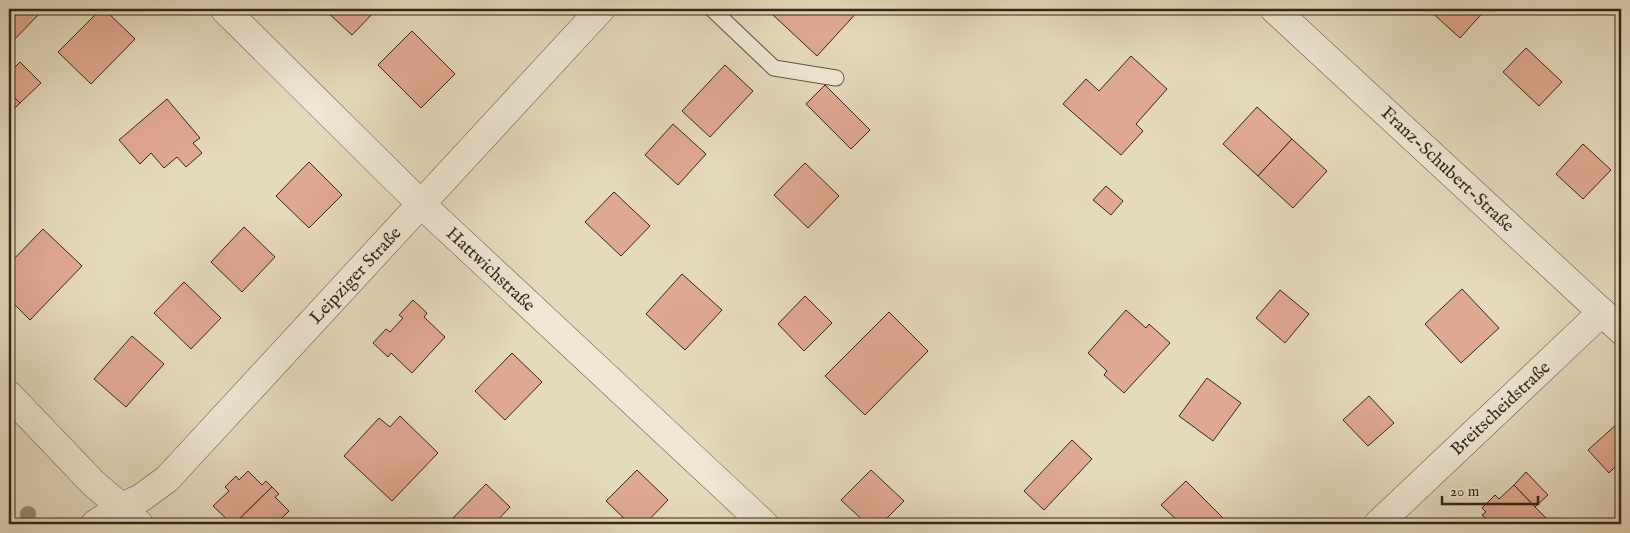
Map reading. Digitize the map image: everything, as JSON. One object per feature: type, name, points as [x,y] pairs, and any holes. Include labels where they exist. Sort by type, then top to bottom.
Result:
[{"type":"street","name":"Hattwichstraße","points":[[224,9],[421,204],[764,524]]},
{"type":"street","name":"Leipziger Straße","points":[[95,524],[130,516],[142,498],[167,479],[602,9]]},
{"type":"street","name":"Franz-Schubert-Straße","points":[[1274,9],[1611,321]]},
{"type":"street","name":"Breitscheidstraße","points":[[1378,524],[1611,321]]},
{"type":"street","points":[[9,395],[92,483],[130,516]]},
{"type":"lane","points":[[712,9],[774,68],[836,78]]},
{"type":"building","points":[[9,9],[44,9],[9,45]]},
{"type":"building","points":[[101,9],[104,9],[135,39],[91,84],[58,52]]},
{"type":"building","points":[[324,9],[377,9],[352,35]]},
{"type":"building","points":[[779,9],[860,9],[817,56],[773,15]]},
{"type":"building","points":[[1428,9],[1486,9],[1460,38]]},
{"type":"building","points":[[412,31],[455,74],[421,108],[378,65]]},
{"type":"building","points":[[1526,48],[1562,82],[1539,106],[1503,72]]},
{"type":"building","points":[[1131,56],[1167,89],[1136,124],[1143,131],[1121,155],[1063,104],[1086,79],[1099,91]]},
{"type":"building","points":[[20,62],[41,83],[20,103],[9,92],[9,73]]},
{"type":"building","points":[[725,65],[753,91],[710,137],[682,111]]},
{"type":"building","points":[[825,85],[870,130],[851,149],[806,104]]},
{"type":"building","points":[[9,92],[20,103],[9,114]]},
{"type":"building","points":[[167,99],[200,138],[193,143],[202,153],[186,167],[177,157],[164,168],[151,153],[140,164],[119,140]]},
{"type":"building","points":[[1257,107],[1292,139],[1258,176],[1223,144]]},
{"type":"building","points":[[673,124],[706,154],[678,185],[645,155]]},
{"type":"building","points":[[1292,139],[1327,171],[1293,208],[1258,176]]},
{"type":"building","points":[[1583,144],[1611,170],[1583,199],[1556,174]]},
{"type":"building","points":[[309,162],[342,195],[309,228],[276,196]]},
{"type":"building","points":[[805,163],[839,196],[808,228],[774,195]]},
{"type":"building","points":[[1106,186],[1123,201],[1111,215],[1093,200]]},
{"type":"building","points":[[614,192],[650,226],[621,256],[585,222]]},
{"type":"building","points":[[244,227],[275,257],[242,292],[211,262]]},
{"type":"building","points":[[43,229],[82,266],[30,320],[9,299],[9,264]]},
{"type":"building","points":[[682,274],[722,310],[685,350],[646,314]]},
{"type":"building","points":[[184,282],[221,318],[191,349],[154,313]]},
{"type":"building","points":[[1462,289],[1499,328],[1461,363],[1425,324]]},
{"type":"building","points":[[1280,290],[1309,314],[1285,343],[1256,318]]},
{"type":"building","points":[[805,296],[832,323],[804,351],[778,324]]},
{"type":"building","points":[[413,300],[427,313],[424,317],[445,337],[412,373],[391,353],[388,357],[373,343],[386,329],[390,332],[403,318],[399,315]]},
{"type":"building","points":[[1126,310],[1146,328],[1149,324],[1170,343],[1124,393],[1104,375],[1107,371],[1088,353]]},
{"type":"building","points":[[889,312],[928,351],[865,415],[825,376]]},
{"type":"building","points":[[132,336],[164,364],[126,407],[94,379]]},
{"type":"building","points":[[512,353],[542,382],[505,420],[475,391]]},
{"type":"building","points":[[1207,378],[1241,403],[1213,441],[1179,416]]},
{"type":"building","points":[[1369,396],[1394,423],[1368,446],[1343,420]]},
{"type":"building","points":[[400,416],[438,453],[392,501],[344,456],[379,418],[390,427]]},
{"type":"building","points":[[1618,423],[1621,427],[1621,461],[1609,473],[1588,450]]},
{"type":"building","points":[[1072,440],[1092,459],[1044,510],[1024,491]]},
{"type":"building","points":[[637,470],[668,500],[645,524],[630,524],[606,501]]},
{"type":"building","points":[[871,470],[904,501],[881,524],[867,524],[841,500]]},
{"type":"building","points":[[248,471],[262,485],[266,481],[272,487],[232,524],[213,506],[229,491],[225,487],[236,476],[239,480]]},
{"type":"building","points":[[1526,472],[1548,495],[1535,507],[1514,485]]},
{"type":"building","points":[[1186,481],[1224,519],[1219,524],[1181,524],[1161,505]]},
{"type":"building","points":[[486,484],[510,507],[494,524],[457,524],[452,519]]},
{"type":"building","points":[[1514,485],[1552,524],[1490,524],[1482,515],[1486,512],[1482,508],[1495,495],[1499,499]]},
{"type":"building","points":[[272,487],[279,494],[275,497],[289,511],[280,520],[284,524],[234,524]]}]
